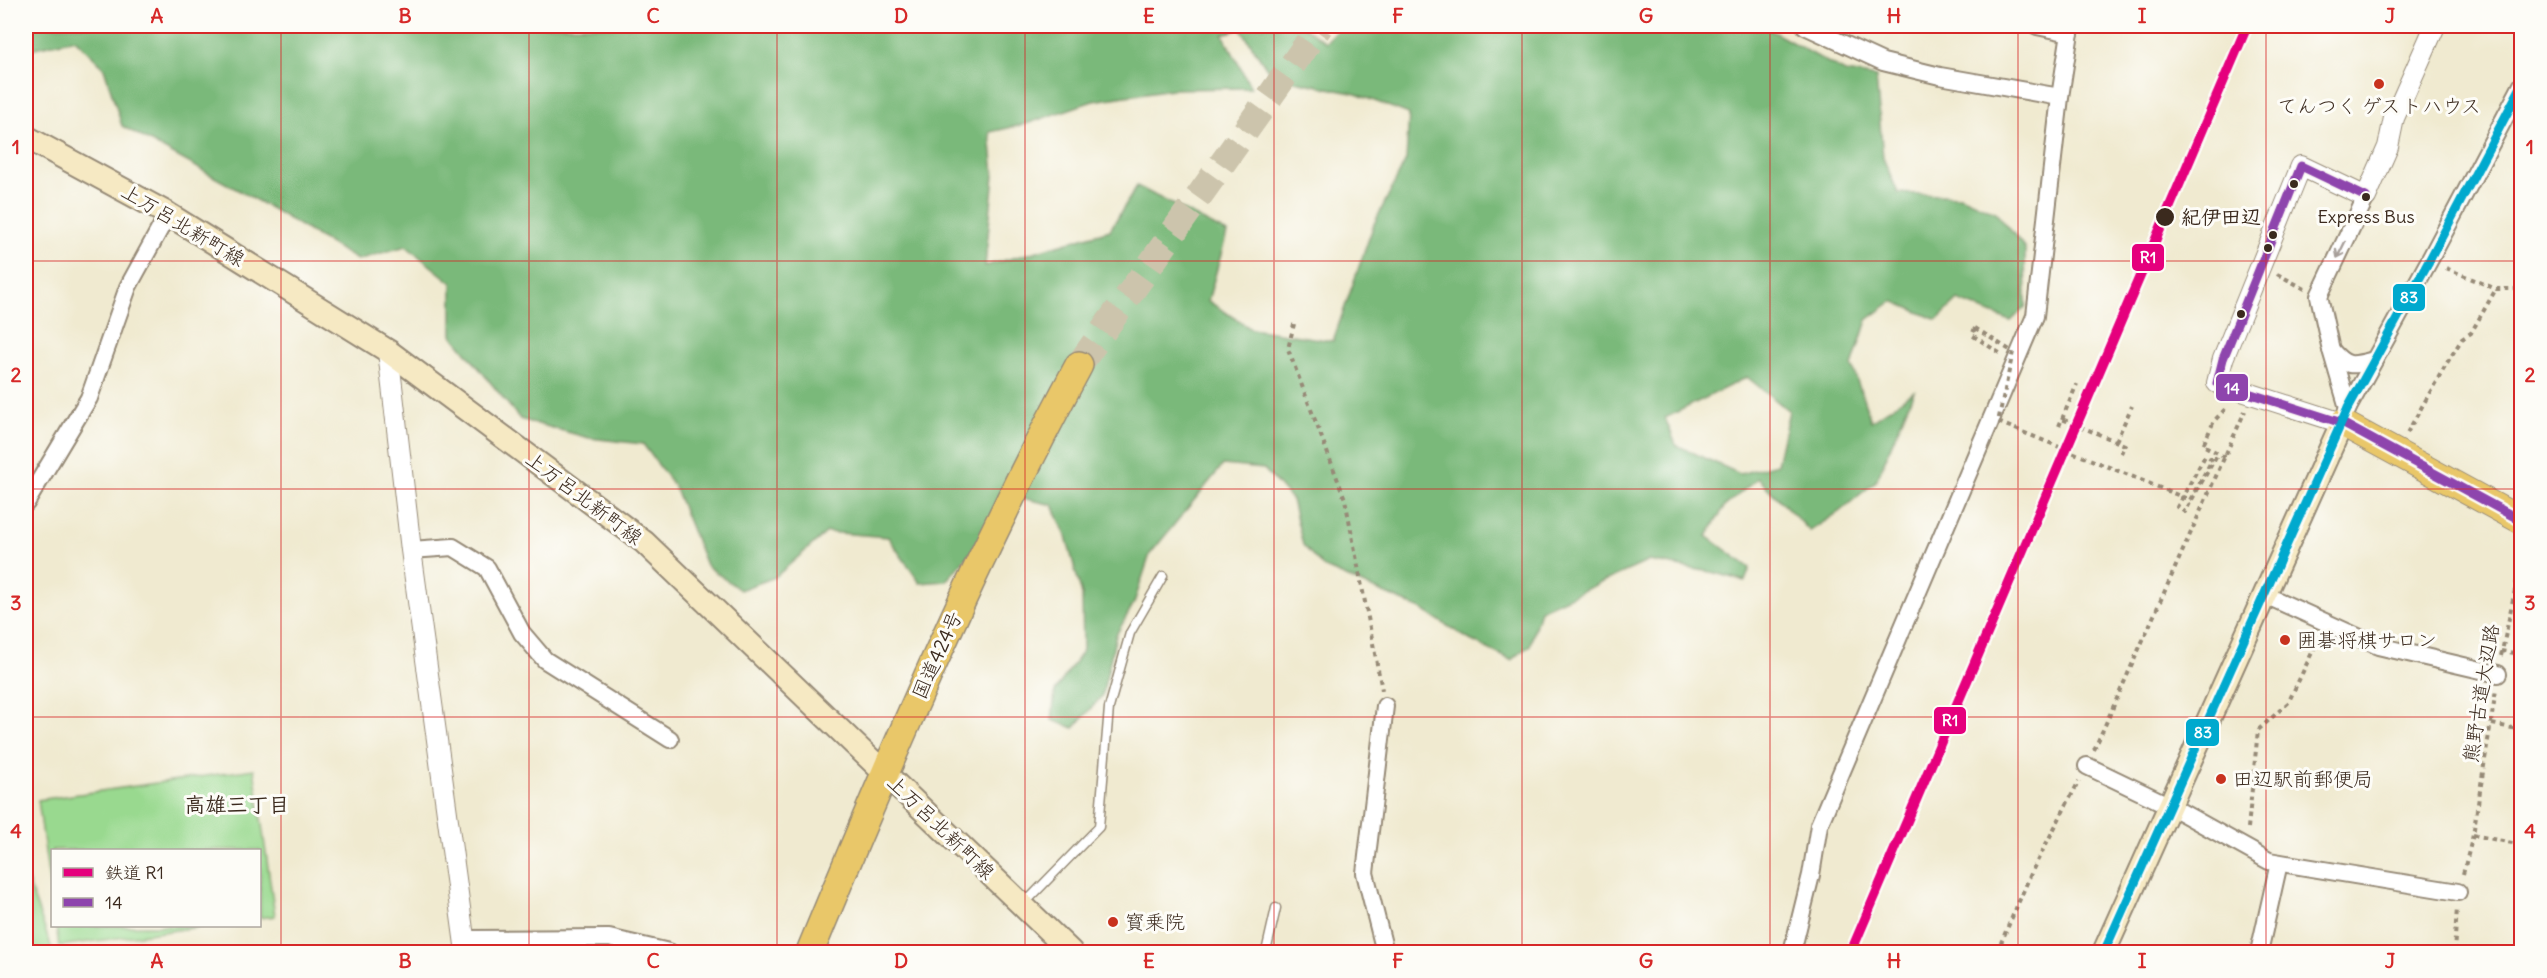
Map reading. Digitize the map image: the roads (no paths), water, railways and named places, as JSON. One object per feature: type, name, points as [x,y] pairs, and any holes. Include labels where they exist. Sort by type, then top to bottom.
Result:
[{"type":"highway","name":"国道424号","points":[[810,952],[884,772],[968,585],[1032,452],[1079,365]]},
{"type":"main road","name":"上万呂北新町線","points":[[26,137],[168,214],[388,351],[644,542],[1071,952]]},
{"type":"main road","points":[[2104,952],[2345,415],[2396,452],[2522,521]]},
{"type":"street","points":[[1805,26],[1883,62],[1940,76],[2060,97]]},
{"type":"street","points":[[1792,952],[1811,875],[1819,825],[2035,316],[2060,97],[2071,29],[2037,26]]},
{"type":"street","points":[[2345,415],[2319,296],[2388,147],[2394,118],[2435,26]]},
{"type":"street","points":[[2345,415],[2522,85]]},
{"type":"street","points":[[2345,415],[2217,383],[2223,359],[2301,166],[2366,197]]},
{"type":"street","points":[[26,503],[89,398],[128,286],[168,214]]},
{"type":"street","points":[[2331,350],[2342,363],[2352,365],[2374,360]]},
{"type":"street","points":[[388,351],[411,550],[465,946],[609,938],[669,952]]},
{"type":"street","points":[[411,550],[453,547],[487,568],[522,633],[544,660],[670,739]]},
{"type":"street","points":[[2265,595],[2378,646],[2498,674]]},
{"type":"street","points":[[1385,706],[1365,873],[1385,952]]},
{"type":"street","points":[[2087,766],[2170,806],[2269,861],[2458,892]]},
{"type":"street","points":[[2259,952],[2279,863]]},
{"type":"lane","points":[[1023,906],[1099,827],[1109,708],[1130,633],[1163,576]]},
{"type":"lane","points":[[1266,952],[1276,908]]},
{"type":"tunnel","points":[[1079,365],[1320,26]]},
{"type":"rail line","name":"R1","points":[[1851,952],[2247,26]]},
{"type":"place","name":"てんつく ゲストハウス","points":[[2379,84]]},
{"type":"place","name":"Express Bus","points":[[2366,197]]},
{"type":"place","name":"紀伊田辺","points":[[2165,217]]},
{"type":"place","name":"囲碁将棋サロン","points":[[2285,640]]},
{"type":"place","name":"田辺駅前郵便局","points":[[2221,779]]},
{"type":"place","name":"寳乗院","points":[[1113,922]]},
{"type":"district","name":"高雄三丁目","points":[[237,805]]}]
